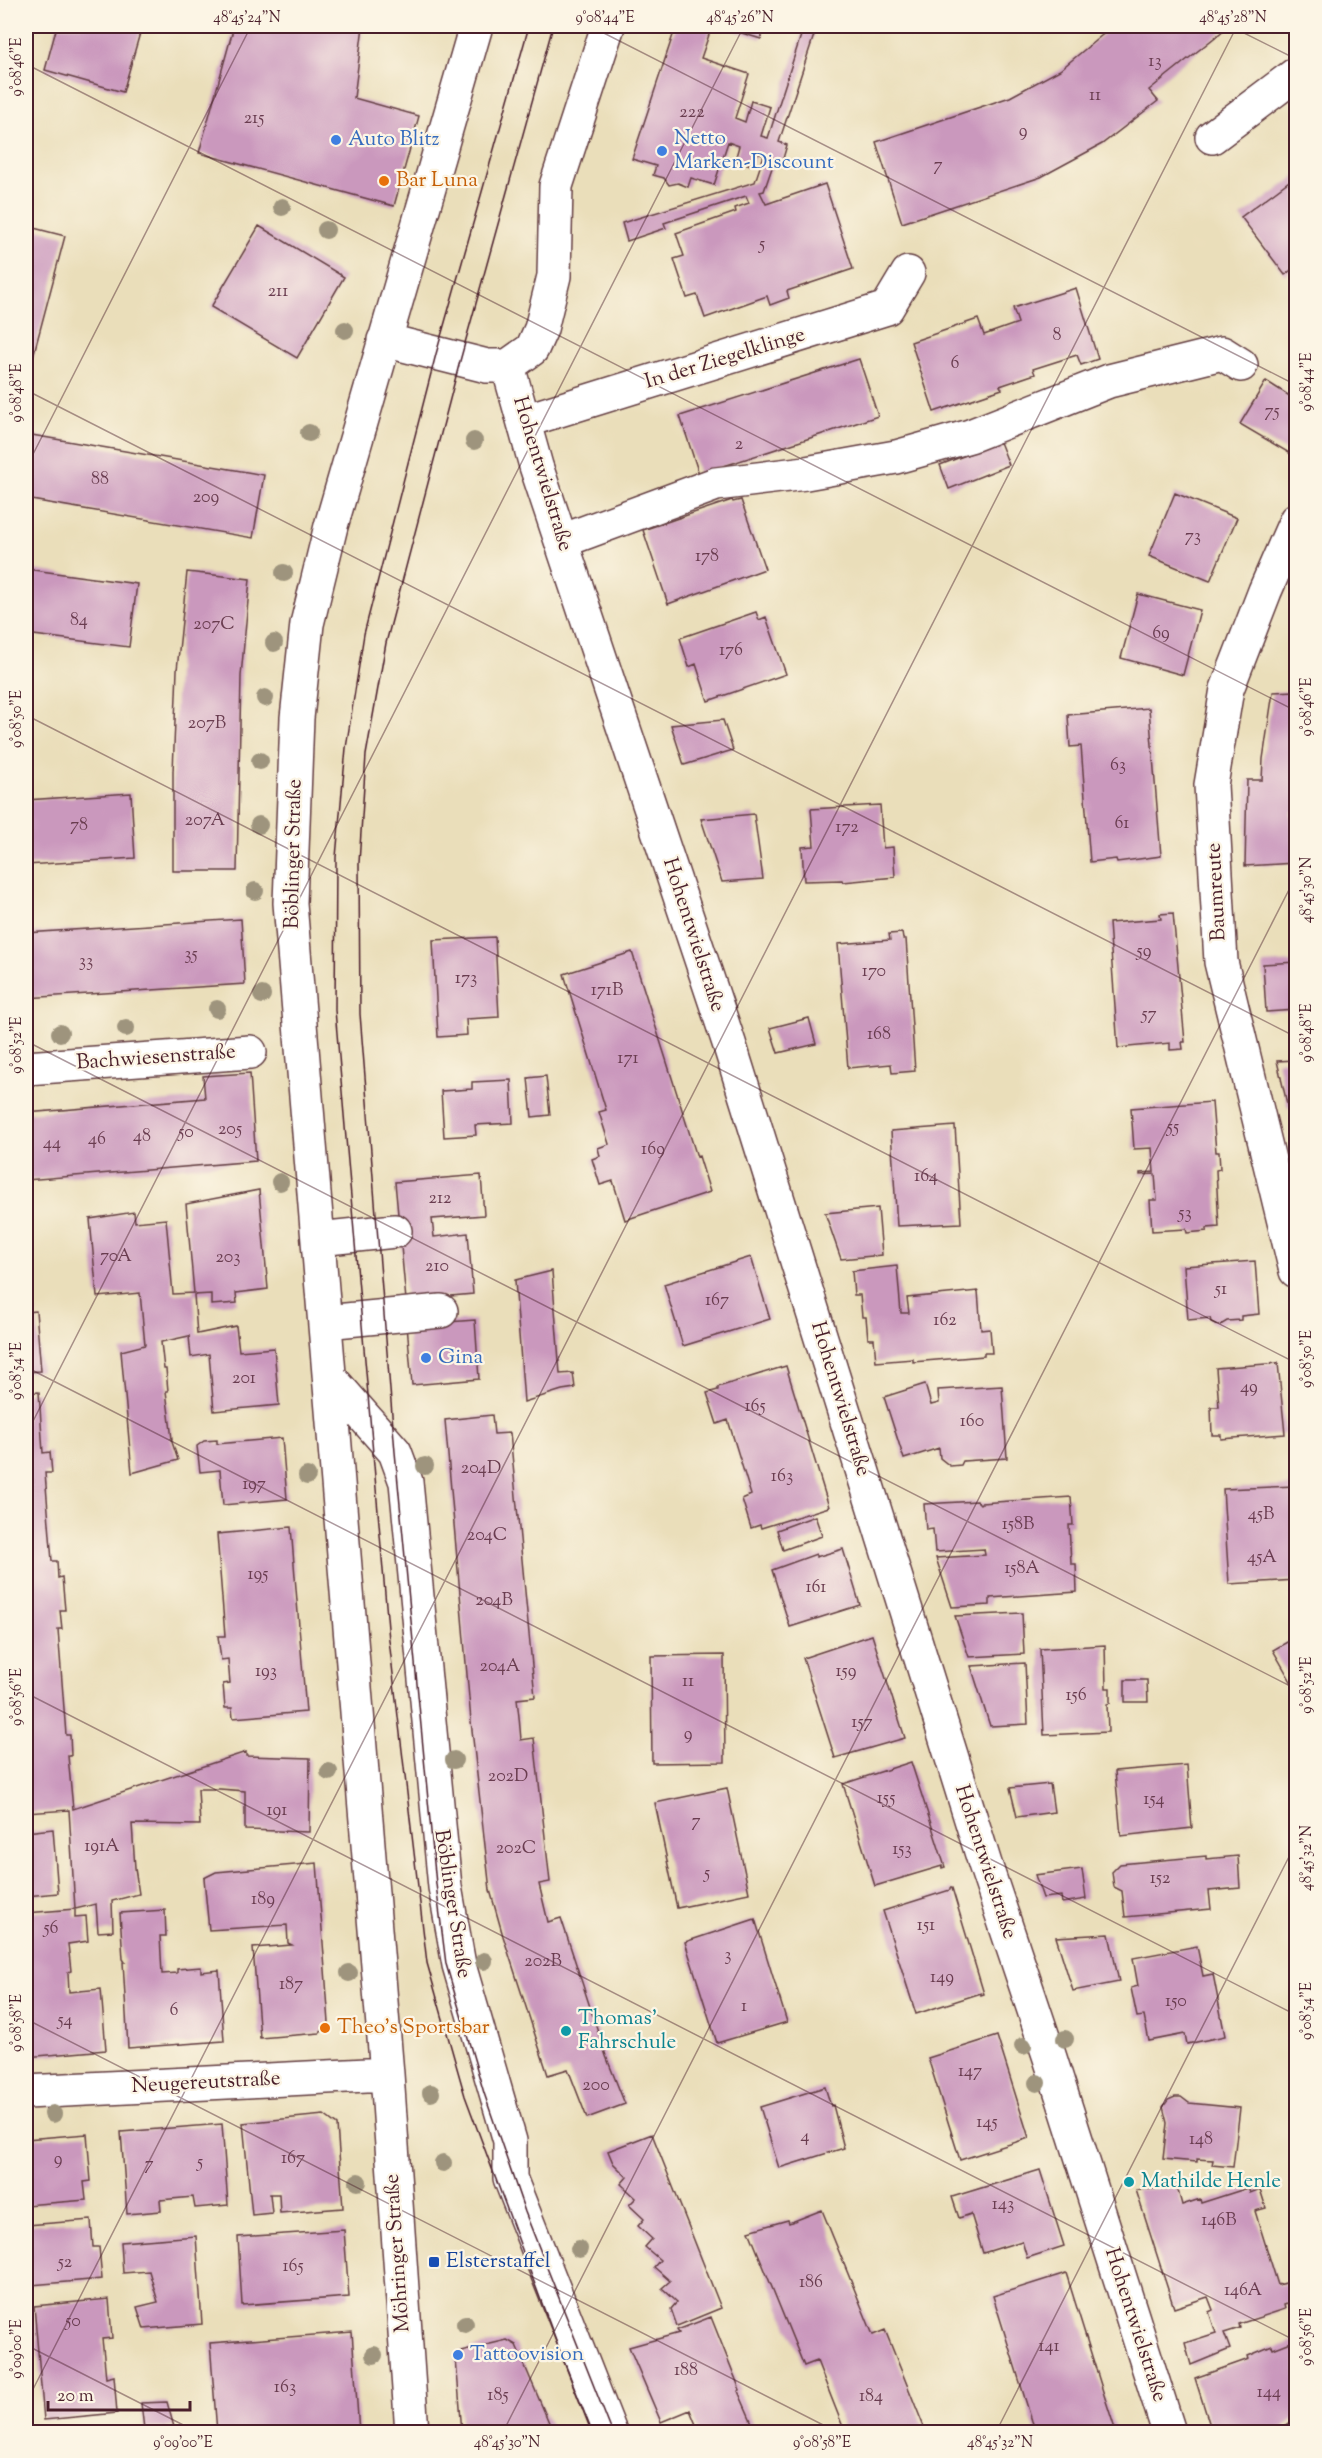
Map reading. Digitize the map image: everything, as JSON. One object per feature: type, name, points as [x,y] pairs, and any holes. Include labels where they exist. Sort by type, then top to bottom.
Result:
[{"type":"street","name":"Böblinger Straße","points":[[387,2074],[290,903],[297,718],[307,624],[331,526],[476,26]]},
{"type":"street","points":[[384,339],[460,361],[487,366],[508,366],[532,349],[541,329],[554,276],[556,186],[608,26]]},
{"type":"street","points":[[1212,137],[1296,74]]},
{"type":"street","name":"In der Ziegelklinge","points":[[524,422],[887,308],[908,273]]},
{"type":"street","points":[[562,541],[716,484],[806,473],[896,457],[960,439],[1109,381],[1222,353],[1241,365]]},
{"type":"street","name":"Hohentwielstraße","points":[[508,366],[536,466],[729,1043],[985,1864],[1050,2058],[1169,2433]]},
{"type":"street","name":"Baumreute","points":[[1296,520],[1265,591],[1227,689],[1211,785],[1221,962],[1296,1270]]},
{"type":"street","name":"Bachwiesenstraße","points":[[26,1068],[250,1052]]},
{"type":"street","points":[[318,1239],[394,1231]]},
{"type":"street","points":[[325,1322],[441,1311]]},
{"type":"street","name":"Böblinger Straße","points":[[330,1378],[394,1452],[406,1482],[445,1887],[459,1965],[510,2140],[510,2178],[610,2433]]},
{"type":"street","name":"Neugereutstraße","points":[[26,2092],[387,2074]]},
{"type":"street","name":"Möhringer Straße","points":[[387,2074],[412,2433]]},
{"type":"building","points":[[57,26],[142,26],[123,92],[45,70]]},
{"type":"building","points":[[234,26],[363,26],[354,98],[419,116],[394,206],[199,153]]},
{"type":"building","points":[[676,26],[712,26],[701,58],[749,74],[735,118],[745,122],[751,101],[770,107],[761,136],[768,138],[804,26],[817,26],[779,142],[787,145],[782,162],[775,159],[764,191],[760,192],[766,204],[825,184],[853,269],[787,291],[789,298],[770,305],[767,296],[705,318],[697,295],[687,298],[674,259],[684,256],[676,233],[736,212],[735,208],[749,203],[746,196],[664,223],[666,228],[627,241],[622,223],[755,182],[764,155],[756,153],[751,165],[735,160],[739,146],[728,142],[714,185],[691,178],[688,187],[678,183],[669,185],[664,178],[653,175],[656,166],[632,159]]},
{"type":"building","points":[[719,26],[765,26],[761,39]]},
{"type":"building","points":[[1113,26],[1229,26],[1149,90],[1158,101],[1102,144],[1041,177],[902,223],[876,142],[1010,97],[1060,70]]},
{"type":"building","points":[[1296,176],[1296,266],[1285,275],[1241,217]]},
{"type":"building","points":[[26,226],[65,236],[26,383]]},
{"type":"building","points":[[259,226],[344,277],[297,358],[211,307]]},
{"type":"building","points":[[1076,288],[1098,359],[1081,365],[1077,355],[1033,369],[1035,374],[1000,386],[1002,389],[934,412],[911,342],[978,319],[984,335],[1018,323],[1013,308]]},
{"type":"building","points":[[859,359],[878,416],[699,474],[680,416]]},
{"type":"building","points":[[1266,381],[1296,400],[1296,457],[1240,424]]},
{"type":"building","points":[[26,434],[264,475],[253,538],[26,499]]},
{"type":"building","points":[[1000,442],[1009,465],[949,489],[940,465]]},
{"type":"building","points":[[1175,493],[1237,518],[1210,581],[1149,556]]},
{"type":"building","points":[[732,500],[733,502],[741,500],[765,569],[668,604],[643,530]]},
{"type":"building","points":[[26,569],[137,584],[129,647],[26,634]]},
{"type":"building","points":[[187,572],[250,579],[241,676],[237,871],[173,871],[173,772],[177,670]]},
{"type":"building","points":[[1138,594],[1200,610],[1183,675],[1121,658]]},
{"type":"building","points":[[756,612],[759,620],[766,617],[786,674],[708,701],[696,664],[689,667],[680,638]]},
{"type":"building","points":[[1296,691],[1296,811],[1291,811],[1294,863],[1245,866],[1247,780],[1262,780],[1273,692]]},
{"type":"building","points":[[1149,708],[1161,856],[1117,862],[1116,859],[1090,862],[1081,746],[1070,747],[1068,715]]},
{"type":"building","points":[[723,720],[733,750],[684,765],[671,725]]},
{"type":"building","points":[[131,793],[135,858],[26,865],[26,800]]},
{"type":"building","points":[[880,805],[883,848],[893,847],[895,877],[843,882],[842,880],[804,881],[802,847],[814,846],[811,809]]},
{"type":"building","points":[[754,814],[763,879],[722,882],[701,819]]},
{"type":"building","points":[[1173,913],[1185,1042],[1182,1042],[1183,1049],[1170,1050],[1170,1043],[1118,1048],[1109,923],[1161,919],[1160,914]]},
{"type":"building","points":[[241,919],[245,984],[26,998],[26,933]]},
{"type":"building","points":[[902,933],[903,939],[906,939],[915,1071],[892,1073],[891,1064],[848,1068],[838,944],[890,940],[889,934]]},
{"type":"building","points":[[495,937],[499,1017],[466,1019],[467,1035],[438,1037],[433,940]]},
{"type":"building","points":[[632,952],[710,1192],[625,1220],[613,1181],[600,1185],[592,1159],[600,1156],[598,1148],[609,1144],[599,1112],[606,1110],[564,974]]},
{"type":"building","points":[[1296,962],[1296,1010],[1266,1012],[1263,964]]},
{"type":"building","points":[[809,1018],[816,1044],[778,1053],[770,1028]]},
{"type":"building","points":[[1296,1060],[1295,1113],[1294,1107],[1288,1108],[1277,1061]]},
{"type":"building","points":[[250,1073],[256,1161],[26,1180],[26,1113],[205,1098],[203,1076]]},
{"type":"building","points":[[546,1076],[550,1115],[532,1117],[528,1078]]},
{"type":"building","points":[[511,1080],[513,1123],[475,1125],[476,1135],[444,1137],[441,1091],[472,1089],[472,1082]]},
{"type":"building","points":[[1212,1102],[1216,1152],[1219,1152],[1220,1169],[1216,1170],[1219,1227],[1187,1233],[1186,1229],[1152,1231],[1150,1200],[1157,1200],[1155,1174],[1140,1175],[1140,1173],[1154,1172],[1152,1148],[1134,1149],[1131,1108]]},
{"type":"building","points":[[955,1126],[961,1223],[897,1226],[891,1131]]},
{"type":"building","points":[[481,1175],[484,1215],[432,1219],[434,1237],[468,1233],[473,1294],[406,1300],[395,1182]]},
{"type":"building","points":[[259,1190],[268,1289],[236,1293],[237,1303],[211,1305],[211,1294],[194,1295],[197,1334],[236,1326],[239,1351],[274,1348],[279,1405],[214,1411],[209,1354],[191,1357],[189,1336],[161,1342],[164,1369],[166,1369],[171,1439],[178,1460],[132,1473],[121,1351],[145,1345],[140,1293],[97,1297],[90,1219],[134,1212],[135,1222],[166,1219],[173,1294],[194,1293],[186,1204]]},
{"type":"building","points":[[878,1208],[882,1255],[841,1259],[825,1213]]},
{"type":"building","points":[[26,1255],[30,1292],[26,1292]]},
{"type":"building","points":[[751,1257],[770,1319],[683,1346],[664,1284]]},
{"type":"building","points":[[1255,1261],[1259,1314],[1241,1316],[1241,1320],[1227,1321],[1219,1326],[1211,1322],[1210,1318],[1188,1320],[1184,1266]]},
{"type":"building","points":[[897,1266],[901,1313],[909,1313],[907,1298],[978,1291],[981,1330],[990,1329],[992,1353],[984,1353],[984,1356],[913,1362],[913,1359],[876,1362],[874,1339],[868,1339],[866,1317],[862,1317],[860,1295],[854,1295],[852,1271]]},
{"type":"building","points":[[552,1271],[560,1374],[573,1373],[575,1388],[524,1402],[515,1280]]},
{"type":"building","points":[[36,1311],[41,1371],[26,1372],[26,1312]]},
{"type":"building","points":[[475,1320],[479,1379],[412,1385],[407,1325]]},
{"type":"building","points":[[1278,1363],[1285,1434],[1221,1439],[1221,1435],[1212,1435],[1211,1407],[1219,1407],[1216,1368]]},
{"type":"building","points":[[786,1366],[829,1507],[761,1528],[760,1525],[751,1528],[742,1499],[751,1495],[728,1420],[717,1424],[707,1393],[718,1390],[718,1387]]},
{"type":"building","points":[[925,1384],[931,1405],[939,1403],[938,1390],[1002,1386],[1007,1458],[963,1461],[961,1465],[950,1466],[940,1458],[939,1448],[904,1459],[884,1397]]},
{"type":"building","points":[[39,1392],[43,1453],[50,1452],[52,1473],[45,1473],[52,1561],[57,1561],[58,1578],[62,1577],[65,1610],[60,1610],[62,1629],[58,1629],[66,1735],[70,1735],[71,1756],[68,1756],[73,1809],[246,1752],[246,1756],[310,1758],[309,1832],[245,1830],[245,1791],[220,1789],[198,1789],[200,1825],[132,1824],[139,1894],[112,1901],[113,1931],[98,1932],[96,1904],[75,1909],[69,1810],[26,1813],[26,1393]]},
{"type":"building","points":[[492,1415],[494,1434],[510,1433],[535,1697],[517,1699],[521,1740],[534,1738],[550,1882],[539,1884],[548,1922],[561,1918],[606,2056],[625,2104],[587,2118],[568,2069],[548,2075],[490,1890],[471,1721],[445,1420]]},
{"type":"building","points":[[282,1438],[287,1499],[223,1505],[220,1470],[200,1472],[197,1446],[204,1441],[217,1440],[217,1444]]},
{"type":"building","points":[[1296,1486],[1296,1580],[1229,1584],[1223,1489]]},
{"type":"building","points":[[1071,1497],[1073,1525],[1069,1525],[1071,1564],[1076,1564],[1077,1592],[990,1598],[990,1605],[952,1607],[936,1558],[985,1555],[984,1549],[935,1552],[933,1529],[926,1530],[924,1504],[977,1501],[980,1504]]},
{"type":"building","points":[[815,1516],[822,1536],[783,1550],[777,1530]]},
{"type":"building","points":[[291,1527],[306,1712],[233,1718],[232,1708],[225,1708],[223,1684],[230,1683],[228,1659],[221,1660],[218,1636],[225,1636],[217,1534]]},
{"type":"building","points":[[843,1549],[860,1605],[790,1627],[772,1570],[816,1554],[816,1557]]},
{"type":"building","points":[[1022,1613],[1024,1654],[969,1657],[955,1616]]},
{"type":"building","points":[[872,1635],[905,1738],[835,1758],[803,1658]]},
{"type":"building","points":[[1296,1637],[1296,1690],[1273,1650]]},
{"type":"building","points":[[1105,1645],[1106,1688],[1110,1688],[1110,1703],[1107,1704],[1108,1732],[1044,1735],[1040,1649]]},
{"type":"building","points":[[724,1655],[725,1762],[652,1763],[651,1656]]},
{"type":"building","points":[[1025,1663],[1028,1724],[990,1726],[971,1666]]},
{"type":"building","points":[[1125,1680],[1147,1680],[1148,1702],[1125,1702]]},
{"type":"building","points":[[911,1762],[945,1867],[875,1886],[843,1784]]},
{"type":"building","points":[[1187,1765],[1192,1828],[1121,1836],[1115,1771]]},
{"type":"building","points":[[1050,1784],[1054,1812],[1017,1817],[1010,1788]]},
{"type":"building","points":[[727,1788],[749,1893],[677,1908],[655,1803]]},
{"type":"building","points":[[53,1829],[58,1893],[26,1896],[26,1832]]},
{"type":"building","points":[[1206,1856],[1206,1859],[1238,1856],[1240,1888],[1209,1891],[1211,1909],[1125,1917],[1122,1891],[1114,1887],[1112,1872],[1120,1864]]},
{"type":"building","points":[[317,1863],[329,2023],[320,2033],[260,2038],[253,1948],[292,1945],[288,1943],[287,1925],[209,1930],[204,1878],[216,1872]]},
{"type":"building","points":[[1082,1869],[1086,1899],[1062,1903],[1061,1896],[1043,1898],[1035,1875]]},
{"type":"building","points":[[952,1888],[984,1994],[981,1995],[981,1993],[916,2014],[883,1911],[950,1890]]},
{"type":"building","points":[[75,1909],[75,1917],[86,1916],[88,1941],[68,1944],[71,1971],[68,1972],[69,1992],[101,1989],[106,2050],[26,2057],[26,1913]]},
{"type":"building","points":[[165,1910],[166,1936],[160,1936],[162,1974],[177,1973],[177,1969],[201,1967],[201,1972],[219,1970],[224,2041],[128,2048],[123,1962],[125,1962],[120,1913]]},
{"type":"building","points":[[755,1919],[787,2022],[717,2043],[685,1942]]},
{"type":"building","points":[[1109,1934],[1119,1982],[1073,1991],[1056,1937]]},
{"type":"building","points":[[1197,1946],[1203,1976],[1213,1974],[1225,2036],[1187,2044],[1185,2034],[1149,2041],[1144,2016],[1137,2017],[1131,1988],[1138,1986],[1133,1958]]},
{"type":"building","points":[[997,2036],[1029,2138],[960,2160],[928,2058]]},
{"type":"building","points":[[825,2087],[831,2106],[833,2105],[844,2148],[779,2168],[760,2107]]},
{"type":"building","points":[[1181,2097],[1189,2103],[1240,2108],[1233,2167],[1212,2165],[1213,2160],[1197,2159],[1197,2162],[1163,2159],[1167,2123],[1163,2107],[1168,2100]]},
{"type":"building","points":[[324,2115],[337,2125],[343,2208],[280,2213],[279,2194],[270,2194],[272,2213],[252,2215],[243,2123]]},
{"type":"building","points":[[222,2124],[228,2205],[195,2208],[193,2197],[160,2200],[161,2211],[127,2214],[121,2132]]},
{"type":"building","points":[[87,2134],[91,2181],[84,2182],[86,2200],[26,2205],[26,2139]]},
{"type":"building","points":[[652,2134],[721,2308],[677,2326],[671,2309],[677,2302],[662,2288],[670,2281],[654,2267],[660,2260],[645,2247],[652,2239],[638,2226],[644,2219],[629,2205],[636,2198],[621,2184],[627,2177],[613,2163],[608,2151]]},
{"type":"building","points":[[1040,2170],[1064,2246],[1027,2258],[1022,2241],[983,2253],[971,2214],[959,2218],[952,2197]]},
{"type":"building","points":[[1177,2187],[1182,2205],[1200,2199],[1201,2203],[1248,2188],[1250,2193],[1260,2189],[1266,2208],[1255,2211],[1278,2285],[1290,2282],[1296,2301],[1284,2305],[1285,2309],[1239,2324],[1240,2328],[1224,2333],[1230,2349],[1191,2365],[1185,2343],[1216,2333],[1209,2312],[1213,2310],[1208,2297],[1174,2308],[1136,2190]]},
{"type":"building","points":[[822,2210],[873,2335],[885,2330],[926,2432],[845,2432],[817,2361],[804,2366],[749,2231],[788,2220],[789,2223]]},
{"type":"building","points":[[91,2220],[93,2247],[99,2247],[102,2279],[31,2285],[27,2225]]},
{"type":"building","points":[[344,2230],[349,2297],[242,2305],[238,2237]]},
{"type":"building","points":[[196,2236],[202,2324],[144,2329],[137,2307],[158,2302],[149,2271],[123,2273],[121,2242]]},
{"type":"building","points":[[1066,2273],[1116,2432],[1036,2432],[1032,2421],[993,2296]]},
{"type":"building","points":[[109,2299],[112,2338],[102,2339],[106,2378],[114,2376],[117,2413],[44,2420],[34,2306]]},
{"type":"building","points":[[711,2317],[740,2390],[738,2391],[756,2432],[699,2432],[690,2410],[661,2422],[629,2347],[679,2333],[677,2330]]},
{"type":"building","points":[[352,2332],[359,2432],[217,2432],[210,2343]]},
{"type":"building","points":[[507,2340],[516,2345],[553,2432],[462,2432],[456,2359],[461,2351]]},
{"type":"building","points":[[1296,2340],[1296,2418],[1277,2432],[1212,2432],[1195,2378],[1249,2359],[1248,2356],[1272,2346],[1273,2349]]},
{"type":"building","points":[[167,2402],[174,2427],[144,2429],[141,2403]]},
{"type":"tram line","points":[[529,26],[436,354],[364,634],[346,748],[336,857],[335,1010],[389,1640],[427,1963],[465,2096],[592,2432]]},
{"type":"tram line","points":[[553,26],[460,361],[386,643],[366,755],[359,863],[360,1014],[395,1452],[436,1884],[446,1964],[484,2093],[525,2212],[612,2432]]},
{"type":"place","name":"Auto Blitz","points":[[336,140]]},
{"type":"place","name":"Netto Marken-Discount","points":[[662,151]]},
{"type":"place","name":"Bar Luna","points":[[384,181]]},
{"type":"place","name":"Gina","points":[[426,1358]]},
{"type":"place","name":"Theo's Sportsbar","points":[[325,2028]]},
{"type":"place","name":"Thomas' Fahrschule","points":[[566,2031]]},
{"type":"place","name":"Mathilde Henle","points":[[1129,2182]]},
{"type":"place","name":"Elsterstaffel","points":[[434,2262]]},
{"type":"place","name":"Tattoovision","points":[[458,2355]]}]
